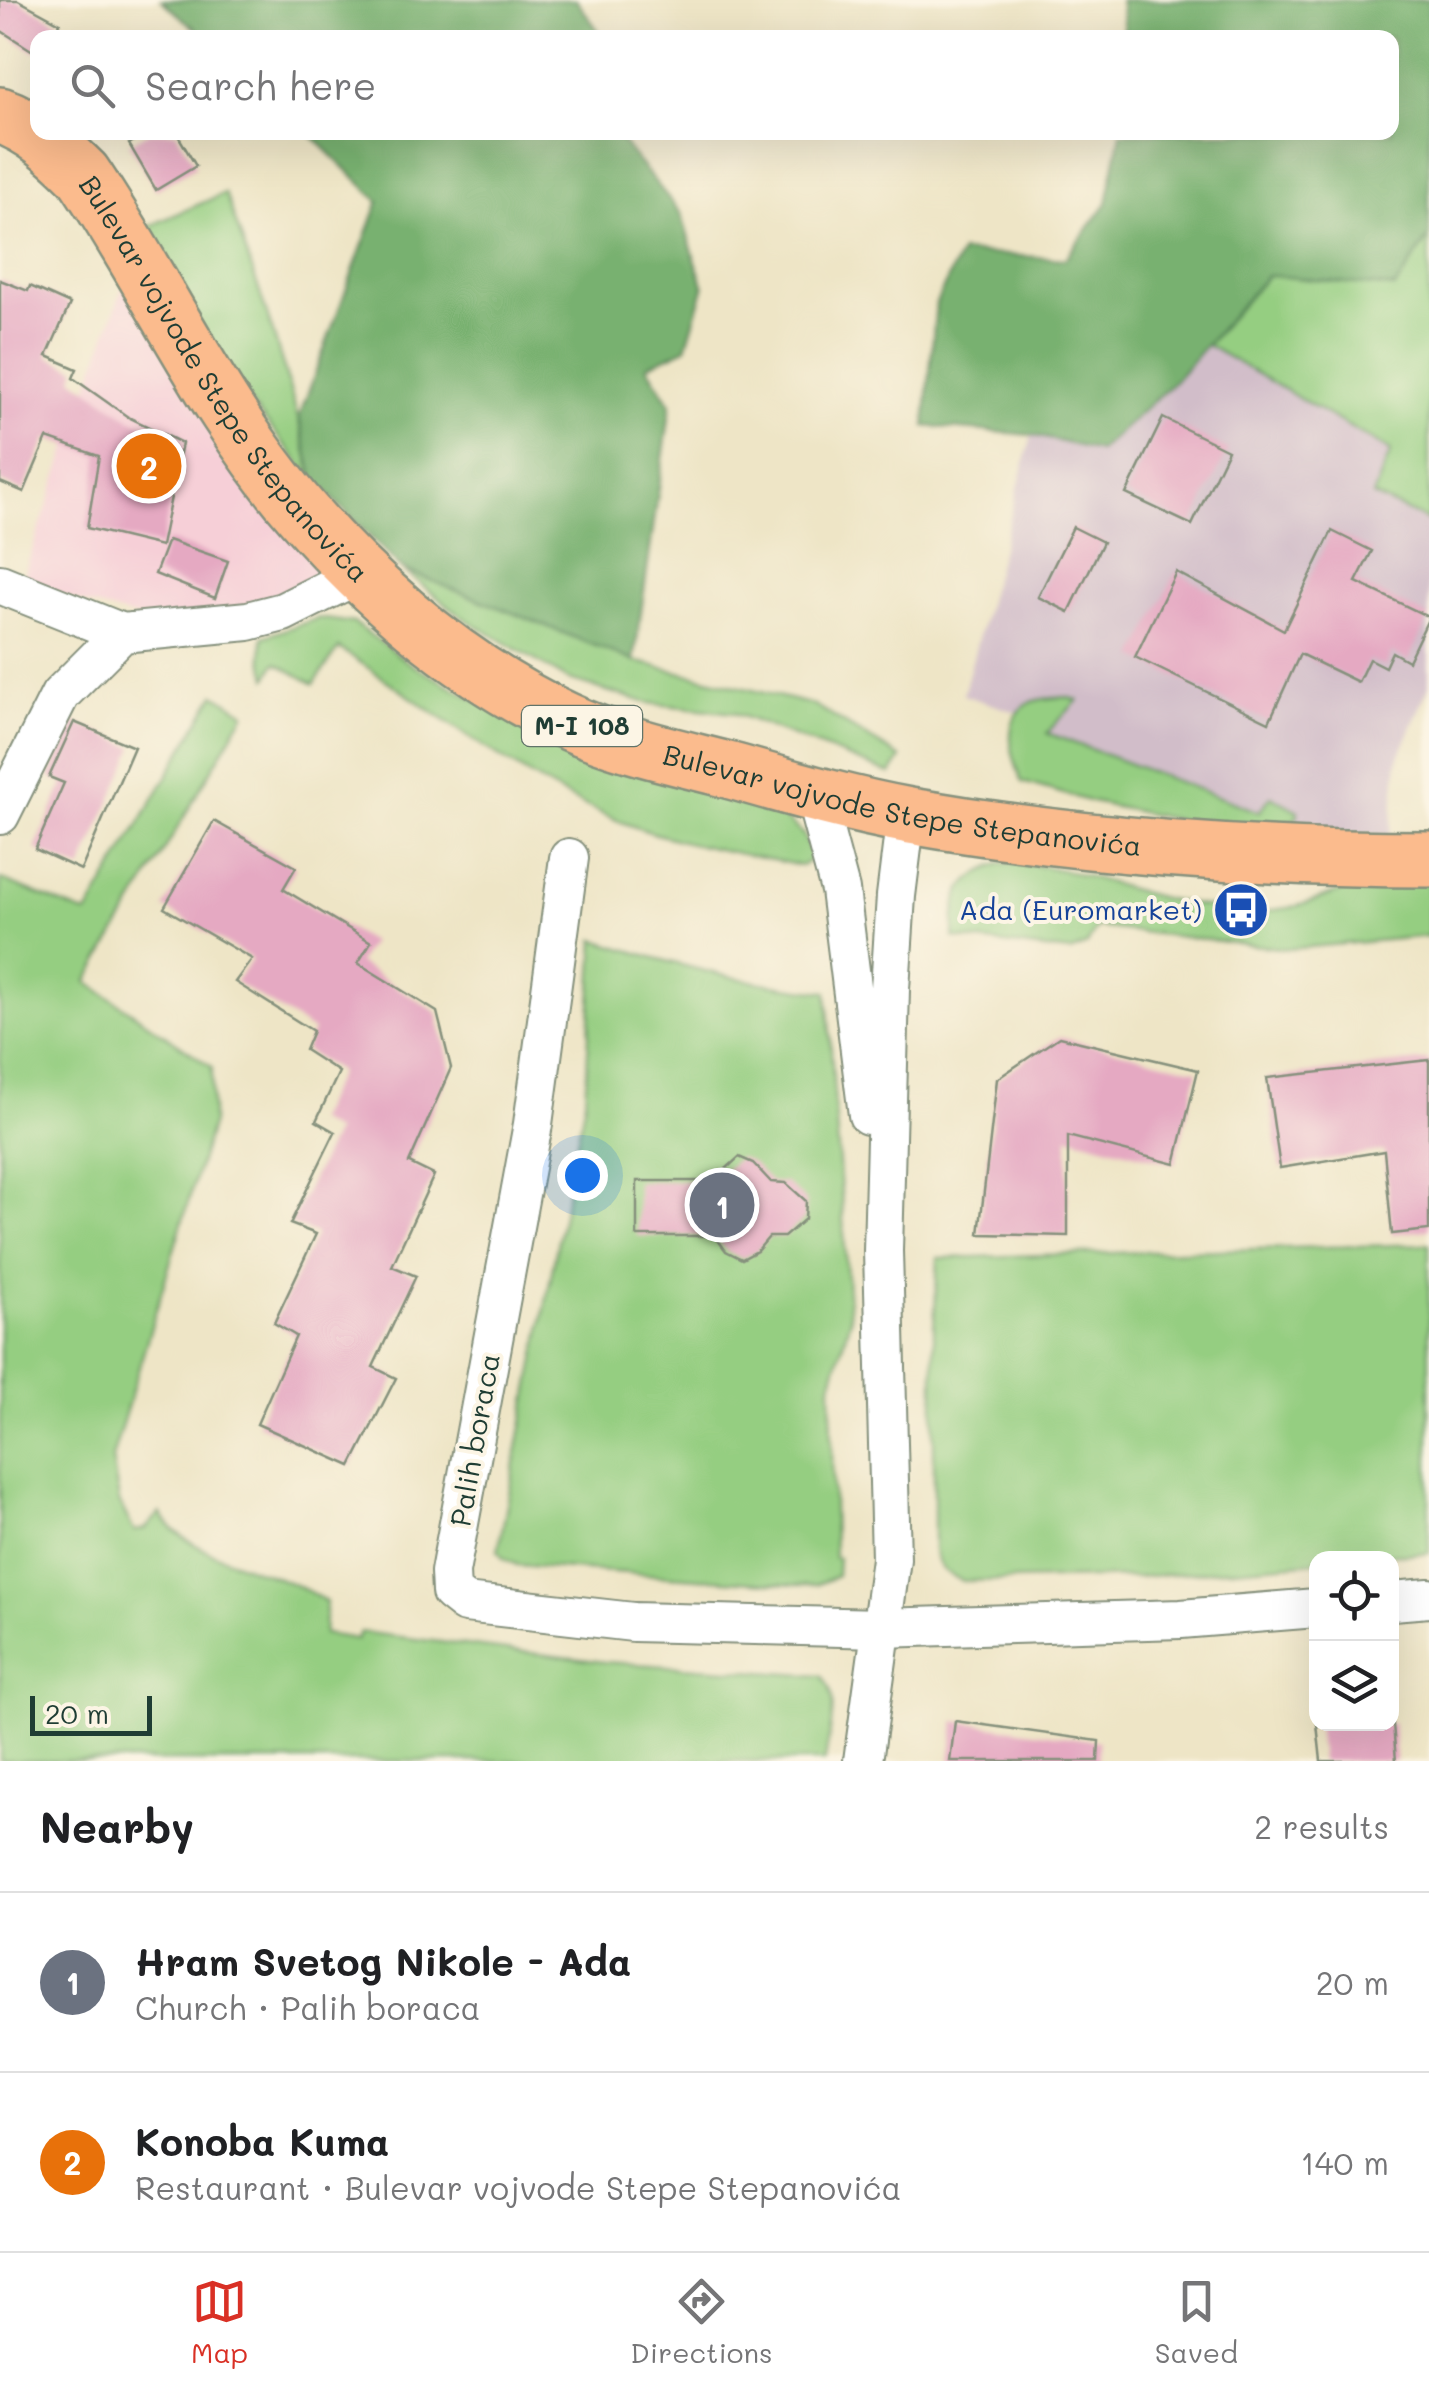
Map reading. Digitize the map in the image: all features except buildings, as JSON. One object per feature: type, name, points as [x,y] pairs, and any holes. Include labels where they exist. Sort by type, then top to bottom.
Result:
[{"type":"main road","name":"Bulevar vojvode Stepe Stepanovića","points":[[0,115],[30,130]]},
{"type":"main road","name":"Bulevar vojvode Stepe Stepanovića","points":[[47,140],[83,174],[263,462],[302,513],[359,574],[426,634],[564,720],[610,737],[906,816],[1164,848],[1429,859]]},
{"type":"street","points":[[0,584],[122,634],[248,621],[282,612],[359,574]]},
{"type":"street","points":[[0,814],[60,695],[122,634]]},
{"type":"street","points":[[814,793],[840,890],[884,1251]]},
{"type":"street","points":[[864,1761],[891,1559],[884,1251],[890,988],[906,816]]},
{"type":"street","name":"Palih boraca","points":[[570,858],[533,1124],[450,1572],[451,1592],[465,1603],[633,1622],[880,1628],[1182,1620],[1309,1609]]},
{"type":"street","points":[[1399,1600],[1429,1598]]},
{"type":"shaded area","points":[[128,272],[328,577],[258,611],[141,619],[20,585]]},
{"type":"shaded area","points":[[1207,345],[1392,451],[1373,496],[1429,521],[1429,686],[1398,759],[1390,836],[1275,830],[1298,811],[1271,796],[1260,813],[1046,733],[1077,700],[1033,701],[1019,713],[963,695],[1032,435],[1099,451],[1173,383]]},
{"type":"green space","points":[[161,0],[576,0],[598,30],[197,30]]},
{"type":"green space","points":[[1120,0],[1429,0],[1429,236],[1395,288],[1267,275],[1173,383],[1099,451],[1032,435],[925,426],[936,303],[961,252],[1065,259],[1107,203],[1120,140],[1399,140],[1399,30],[1124,30]]},
{"type":"green space","points":[[316,140],[621,140],[681,213],[704,288],[686,348],[647,366],[671,404],[634,661],[402,569],[313,479],[299,417],[379,201]]},
{"type":"green space","points":[[225,193],[274,334],[313,479],[220,366],[140,230]]},
{"type":"green space","points":[[1429,236],[1429,521],[1373,496],[1391,451],[1207,345],[1268,275],[1395,288]]},
{"type":"green space","points":[[402,569],[634,661],[814,705],[901,758],[891,774],[734,713],[648,703],[569,680],[462,617]]},
{"type":"green space","points":[[319,618],[354,623],[412,665],[564,748],[778,812],[803,834],[813,858],[802,866],[726,851],[676,840],[603,814],[501,758],[339,648],[314,684],[276,663],[267,678],[263,637]]},
{"type":"green space","points":[[215,694],[245,713],[87,982],[212,1067],[212,1122],[112,1458],[119,1501],[134,1531],[145,1529],[160,1513],[192,1543],[307,1591],[326,1602],[324,1634],[357,1639],[360,1632],[605,1662],[822,1676],[833,1705],[825,1761],[0,1761],[0,879],[87,914]]},
{"type":"green space","points":[[1065,697],[1078,700],[1047,733],[1259,812],[1271,796],[1298,811],[1297,818],[1270,832],[1178,820],[1022,782],[1012,749],[1015,718],[1032,702]]},
{"type":"green space","points":[[1002,863],[1060,870],[1170,900],[1226,908],[1230,921],[1264,923],[1264,911],[1295,907],[1362,884],[1429,883],[1429,936],[1288,949],[1097,927],[1087,945],[1070,952],[954,938],[955,910],[962,890],[976,875]]},
{"type":"green space","points":[[595,940],[710,972],[827,992],[850,1319],[831,1385],[837,1576],[816,1585],[517,1565],[498,1551],[585,1100]]},
{"type":"green space","points":[[1429,1244],[1429,1553],[1309,1551],[1309,1563],[1139,1577],[963,1581],[948,1573],[934,1551],[934,1325],[938,1258]]},
{"type":"place","name":"Konoba Kuma","points":[[149,466]]},
{"type":"place","name":"Ada (Euromarket)","points":[[1241,910]]},
{"type":"place","name":"Hram Svetog Nikole - Ada","points":[[722,1205]]}]
